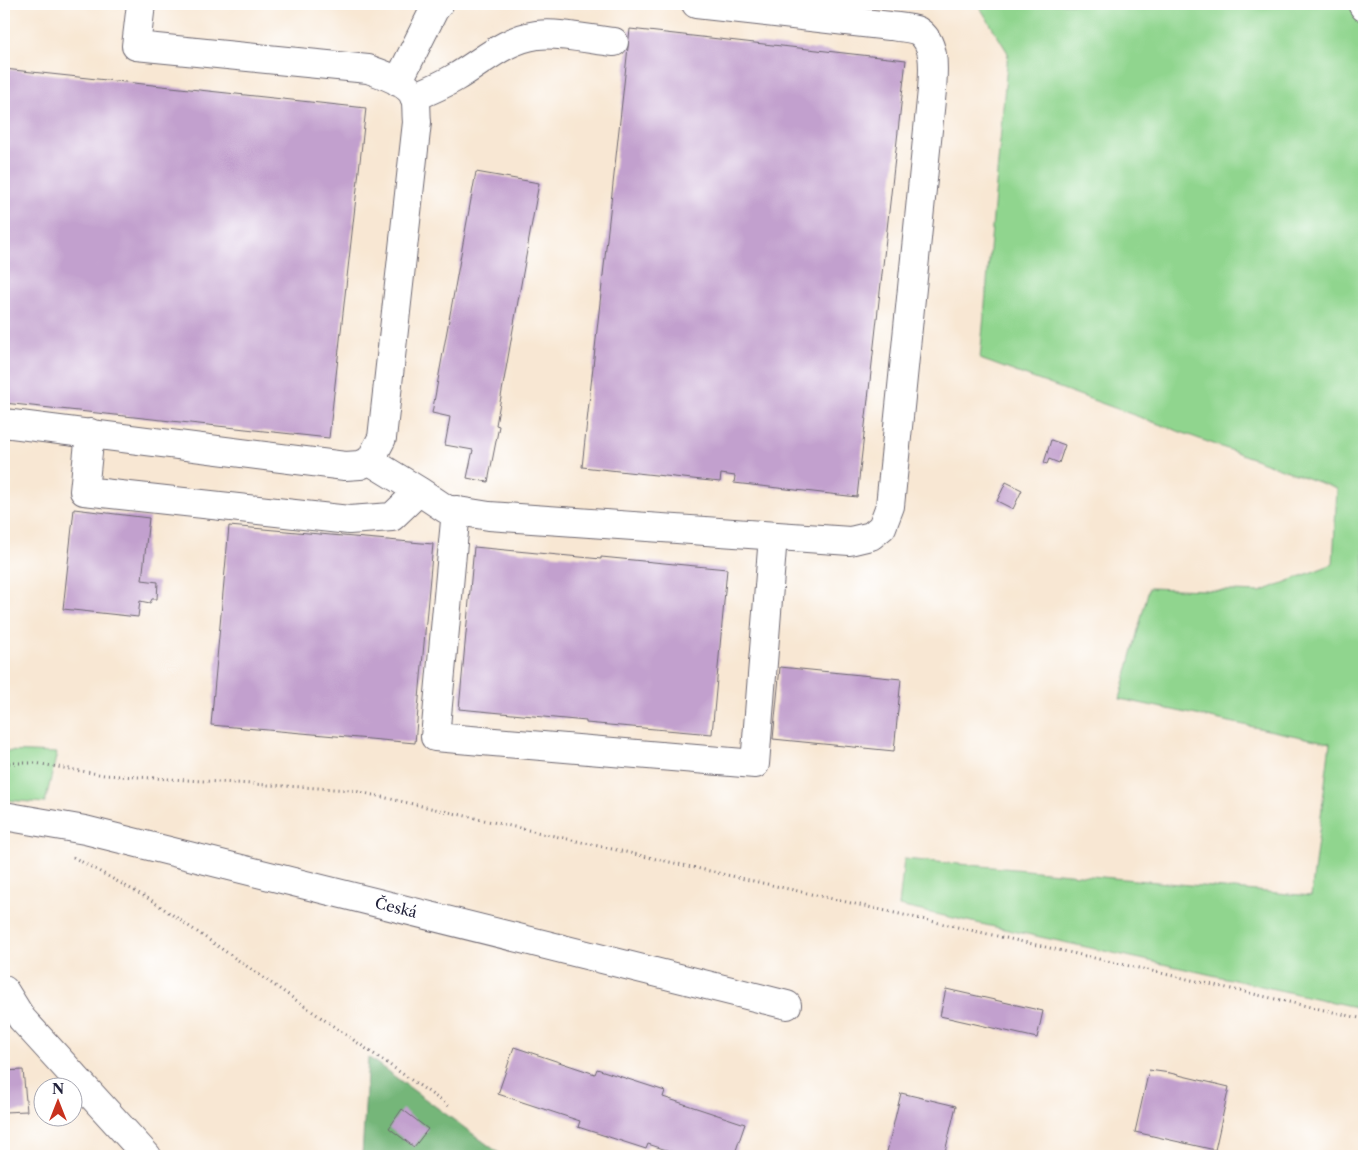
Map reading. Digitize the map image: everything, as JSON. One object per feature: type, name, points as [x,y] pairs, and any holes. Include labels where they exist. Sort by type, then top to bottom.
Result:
[{"type":"street","points":[[4,423],[345,466],[360,465],[370,461],[382,438],[417,122],[406,90],[389,77],[368,69],[136,46],[141,4]]},
{"type":"street","points":[[406,90],[434,10],[439,4]]},
{"type":"street","points":[[370,461],[446,508],[489,516],[850,540],[871,536],[882,527],[890,506],[932,90],[933,61],[928,42],[917,31],[890,26],[696,4]]},
{"type":"street","points":[[406,90],[456,78],[485,57],[517,40],[537,35],[555,35],[614,42]]},
{"type":"street","points":[[90,433],[84,492],[349,520],[392,517],[419,490]]},
{"type":"street","points":[[456,510],[434,737],[755,764],[773,536]]},
{"type":"street","name":"Česká","points":[[4,816],[85,830],[787,1005]]},
{"type":"street","points":[[4,990],[13,1019],[147,1156]]},
{"type":"path","points":[[4,763],[35,763],[104,775],[352,790],[1364,1019]]},
{"type":"path","points":[[64,853],[151,900],[449,1106]]},
{"type":"green space","points":[[978,4],[1364,4],[1364,1009],[899,906],[904,859],[1311,896],[1330,743],[1120,699],[1149,588],[1260,592],[1333,564],[1337,489],[980,359],[1008,53]]},
{"type":"green space","points":[[4,751],[57,753],[45,803],[4,800]]},
{"type":"green space","points":[[368,1057],[503,1156],[362,1156]]},
{"type":"building","points":[[630,29],[906,60],[857,497],[734,483],[735,476],[721,474],[720,482],[582,467]]},
{"type":"building","points":[[4,69],[366,108],[329,438],[4,403]]},
{"type":"building","points":[[476,172],[539,183],[496,425],[499,426],[488,482],[467,478],[473,450],[445,445],[450,417],[432,413]]},
{"type":"building","points":[[1051,440],[1065,445],[1059,463],[1049,459],[1047,464],[1044,463]]},
{"type":"building","points":[[1006,482],[1022,490],[1013,509],[997,501]]},
{"type":"building","points":[[74,509],[149,518],[142,580],[158,582],[157,599],[152,599],[150,603],[140,601],[138,617],[63,609]]},
{"type":"building","points":[[229,526],[433,544],[415,743],[211,725]]},
{"type":"building","points":[[474,547],[727,569],[712,734],[459,709]]},
{"type":"building","points":[[780,667],[901,679],[894,751],[773,739]]},
{"type":"building","points":[[946,989],[1043,1011],[1037,1038],[940,1016]]},
{"type":"building","points":[[514,1047],[595,1074],[597,1069],[665,1091],[663,1097],[745,1124],[734,1156],[685,1156],[648,1144],[646,1149],[578,1127],[580,1121],[498,1094]]},
{"type":"building","points":[[23,1070],[27,1111],[4,1112],[4,1071]]},
{"type":"building","points":[[1149,1070],[1229,1087],[1215,1150],[1135,1132]]},
{"type":"building","points":[[901,1093],[956,1106],[944,1156],[886,1156]]},
{"type":"building","points":[[402,1109],[428,1129],[414,1147],[389,1128]]}]
